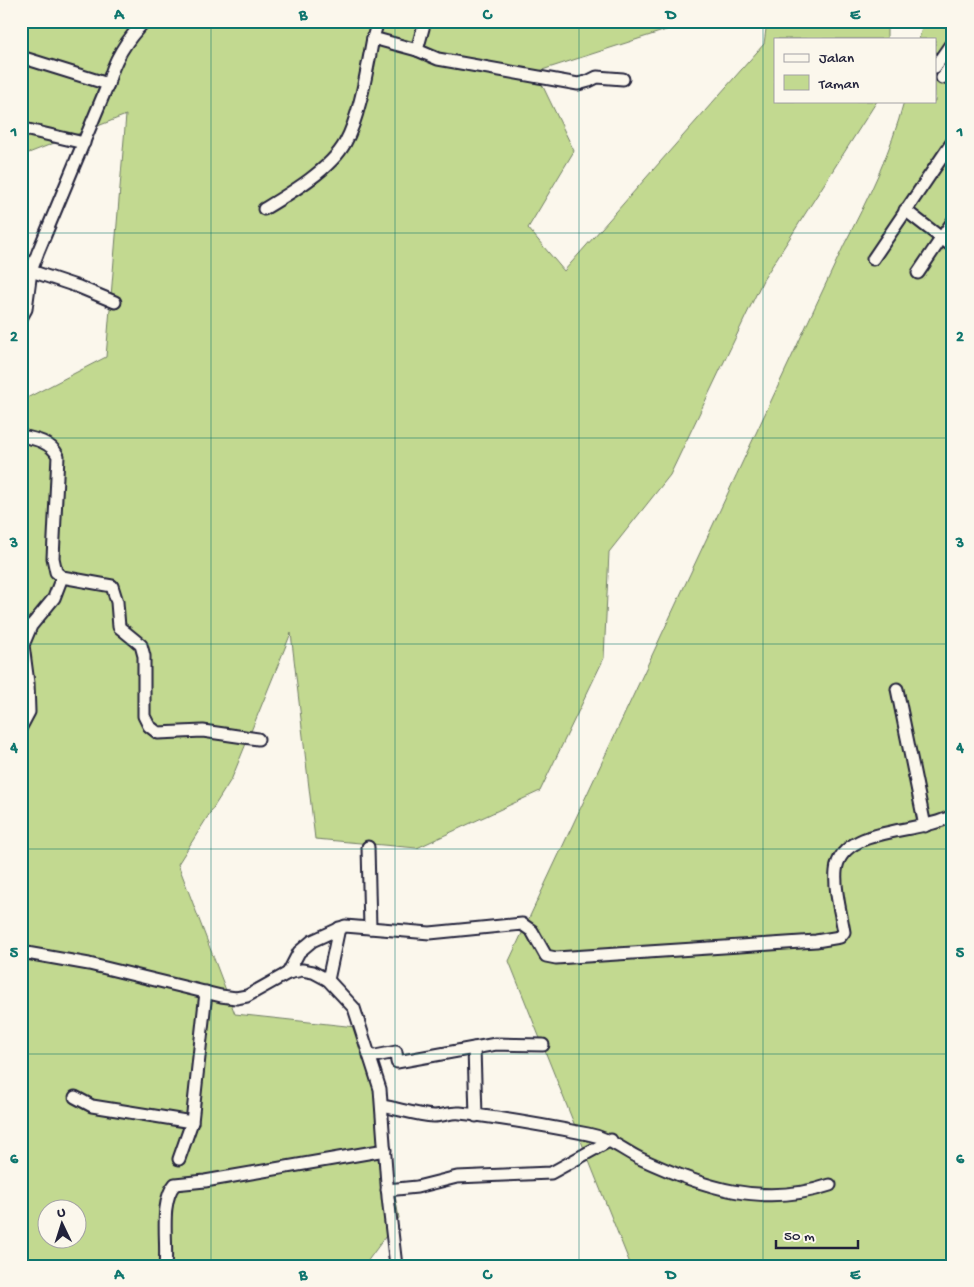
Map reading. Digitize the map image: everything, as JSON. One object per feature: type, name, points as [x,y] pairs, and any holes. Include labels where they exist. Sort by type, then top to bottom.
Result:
[{"type":"street","points":[[21,318],[26,309],[31,271],[108,84],[113,63],[132,34],[145,21]]},
{"type":"street","points":[[264,209],[308,180],[344,145],[360,96],[378,21]]},
{"type":"street","points":[[417,50],[425,21]]},
{"type":"street","points":[[373,38],[417,50],[438,59],[570,83],[584,83],[603,76],[623,79]]},
{"type":"street","points":[[936,66],[953,41]]},
{"type":"street","points":[[21,56],[108,84]]},
{"type":"street","points":[[942,78],[953,62]]},
{"type":"street","points":[[24,129],[84,143]]},
{"type":"street","points":[[873,259],[953,141]]},
{"type":"street","points":[[905,210],[953,247]]},
{"type":"street","points":[[918,273],[953,221]]},
{"type":"street","points":[[31,271],[79,287],[115,302]]},
{"type":"street","points":[[21,436],[47,443],[54,447],[58,456],[53,558],[56,572],[62,577],[112,586],[117,602],[119,627],[141,644],[144,656],[144,716],[149,726],[158,733],[203,732],[258,739]]},
{"type":"street","points":[[21,727],[29,712],[28,683],[23,645],[31,626],[54,598],[62,577]]},
{"type":"street","points":[[897,688],[925,826]]},
{"type":"street","points":[[288,973],[299,952],[312,941],[339,928],[370,928],[430,933],[522,924],[532,931],[546,956],[556,958],[840,937],[844,932],[836,872],[841,854],[848,847],[859,841],[925,826],[953,816]]},
{"type":"street","points":[[368,847],[370,928]]},
{"type":"street","points":[[328,980],[339,928]]},
{"type":"street","points":[[21,952],[89,964],[221,996],[241,997],[254,993],[288,973],[302,970],[313,972],[328,980],[354,1008],[379,1080],[396,1266]]},
{"type":"street","points":[[180,1159],[192,1122],[206,992]]},
{"type":"street","points":[[370,1057],[396,1052],[398,1062],[496,1044],[543,1045]]},
{"type":"street","points":[[474,1048],[476,1116]]},
{"type":"street","points":[[75,1097],[92,1106],[192,1122]]},
{"type":"street","points":[[382,1106],[435,1116],[458,1113],[589,1134],[611,1140],[636,1156],[670,1172],[729,1191],[751,1195],[785,1196],[800,1194],[830,1185]]},
{"type":"street","points":[[388,1190],[417,1187],[457,1177],[551,1173],[611,1140]]},
{"type":"street","points":[[165,1266],[164,1231],[170,1195],[175,1184],[205,1181],[385,1150]]},
{"type":"green space","points":[[21,21],[694,21],[536,72],[574,151],[528,228],[564,271],[764,44],[767,21],[887,21],[887,38],[774,38],[774,102],[876,102],[763,280],[670,475],[609,552],[604,658],[540,791],[417,848],[315,839],[291,633],[232,778],[178,864],[235,1014],[365,1028],[399,1218],[364,1266],[21,1266],[21,401],[106,357],[126,115],[21,156]]},
{"type":"green space","points":[[924,21],[953,21],[953,1266],[631,1266],[509,961],[870,193],[893,139],[904,102],[936,102],[936,38],[919,38]]}]
